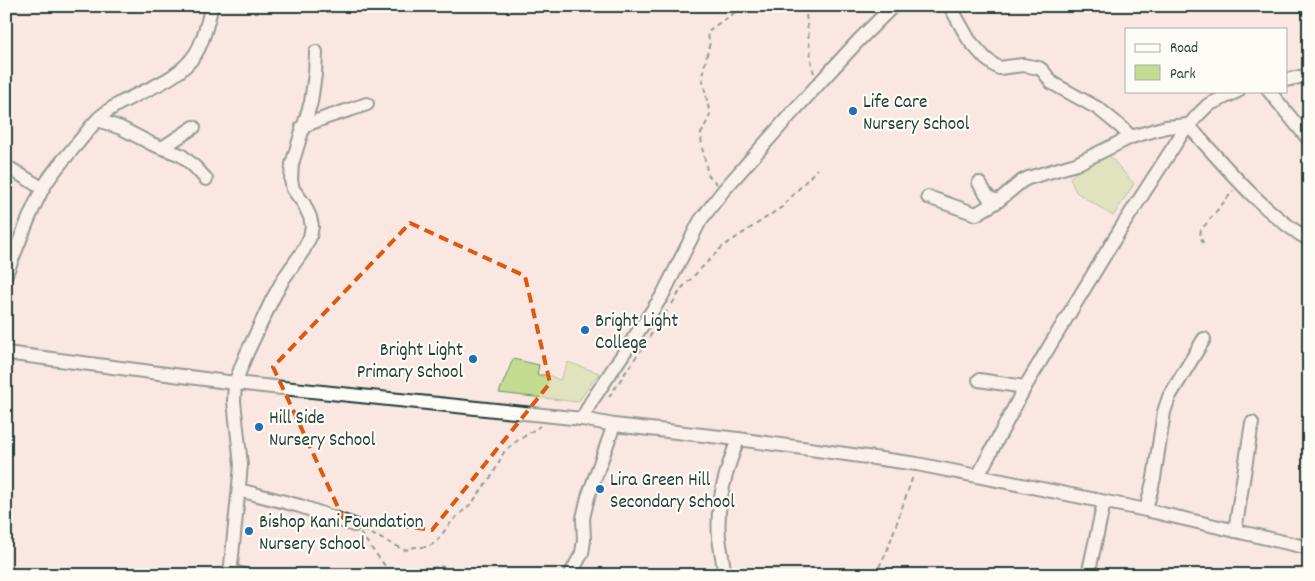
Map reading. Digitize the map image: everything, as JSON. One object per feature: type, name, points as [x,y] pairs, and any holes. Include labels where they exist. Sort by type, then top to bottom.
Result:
[{"type":"street","points":[[6,274],[42,188],[53,173],[110,108],[165,80],[182,69],[190,61],[197,52],[205,34],[212,6]]},
{"type":"street","points":[[582,419],[590,402],[662,296],[700,221],[773,133],[893,6]]},
{"type":"street","points":[[950,6],[969,40],[994,65],[999,68],[1023,66],[1039,68],[1052,83],[1099,109],[1121,126],[1131,137]]},
{"type":"street","points":[[1305,6],[1309,8]]},
{"type":"street","points":[[244,575],[230,573],[241,466],[234,401],[235,383],[272,300],[310,237],[312,226],[310,218],[304,204],[293,189],[291,180],[292,164],[311,102],[316,52]]},
{"type":"street","points":[[1288,80],[1309,75]]},
{"type":"street","points":[[978,476],[1025,387],[1123,225],[1188,125],[1208,105],[1236,92]]},
{"type":"street","points":[[1270,92],[1309,140]]},
{"type":"street","points":[[302,127],[322,117],[367,104]]},
{"type":"street","points":[[98,120],[121,128],[181,155],[206,179]]},
{"type":"street","points":[[928,197],[976,214],[998,201],[1028,178],[1076,164],[1131,137],[1166,127],[1188,125]]},
{"type":"street","points":[[1188,125],[1240,183],[1282,223],[1309,240]]},
{"type":"street","points":[[162,148],[194,127]]},
{"type":"street","points":[[6,166],[42,188]]},
{"type":"street","points":[[979,183],[989,198],[998,201]]},
{"type":"street","points":[[1146,510],[1154,478],[1164,412],[1169,397],[1204,340]]},
{"type":"street","points":[[6,353],[235,383],[582,419],[614,425],[738,439],[917,464],[1146,510],[1309,548]]},
{"type":"street","points":[[978,380],[1025,387]]},
{"type":"street","points":[[1235,531],[1252,423]]},
{"type":"street","points":[[570,575],[582,553],[584,540],[583,518],[588,497],[614,425]]},
{"type":"street","points":[[724,575],[718,517],[726,470],[738,439]]},
{"type":"street","points":[[239,490],[300,506],[354,526]]},
{"type":"street","points":[[1088,575],[1104,502]]},
{"type":"path","points":[[724,191],[708,175],[702,147],[701,134],[710,115],[702,76],[710,42],[707,34],[711,28],[728,19],[741,6]]},
{"type":"path","points":[[805,6],[812,67],[821,82]]},
{"type":"path","points":[[590,402],[600,402],[610,397],[682,288],[722,247],[782,206],[818,169]]},
{"type":"path","points":[[1203,244],[1200,234],[1201,230],[1216,209],[1240,183]]},
{"type":"path","points":[[354,526],[404,550],[415,546],[428,547],[436,542],[453,520],[472,502],[493,474],[504,452],[540,426],[547,416]]},
{"type":"path","points":[[875,575],[887,551],[917,464]]},
{"type":"path","points":[[354,526],[392,575]]},
{"type":"path","points":[[415,575],[438,566],[472,572],[476,575]]},
{"type":"highlighted area","points":[[410,223],[525,276],[550,383],[432,530],[343,518],[273,367]]},
{"type":"green space","points":[[1108,154],[1134,184],[1113,216],[1076,192],[1070,178],[1089,160]]},
{"type":"green space","points":[[513,359],[539,365],[537,375],[548,375],[560,380],[568,362],[599,373],[578,402],[499,393]]},
{"type":"place","name":"Life Care Nursery School","points":[[853,111]]},
{"type":"place","name":"Bright Light College","points":[[585,330]]},
{"type":"place","name":"Bright Light Primary School","points":[[473,359]]},
{"type":"place","name":"Hill Side Nursery School","points":[[259,427]]},
{"type":"place","name":"Lira Green Hill Secondary School","points":[[600,489]]},
{"type":"place","name":"Bishop Kani Foundation Nursery School","points":[[249,531]]}]
